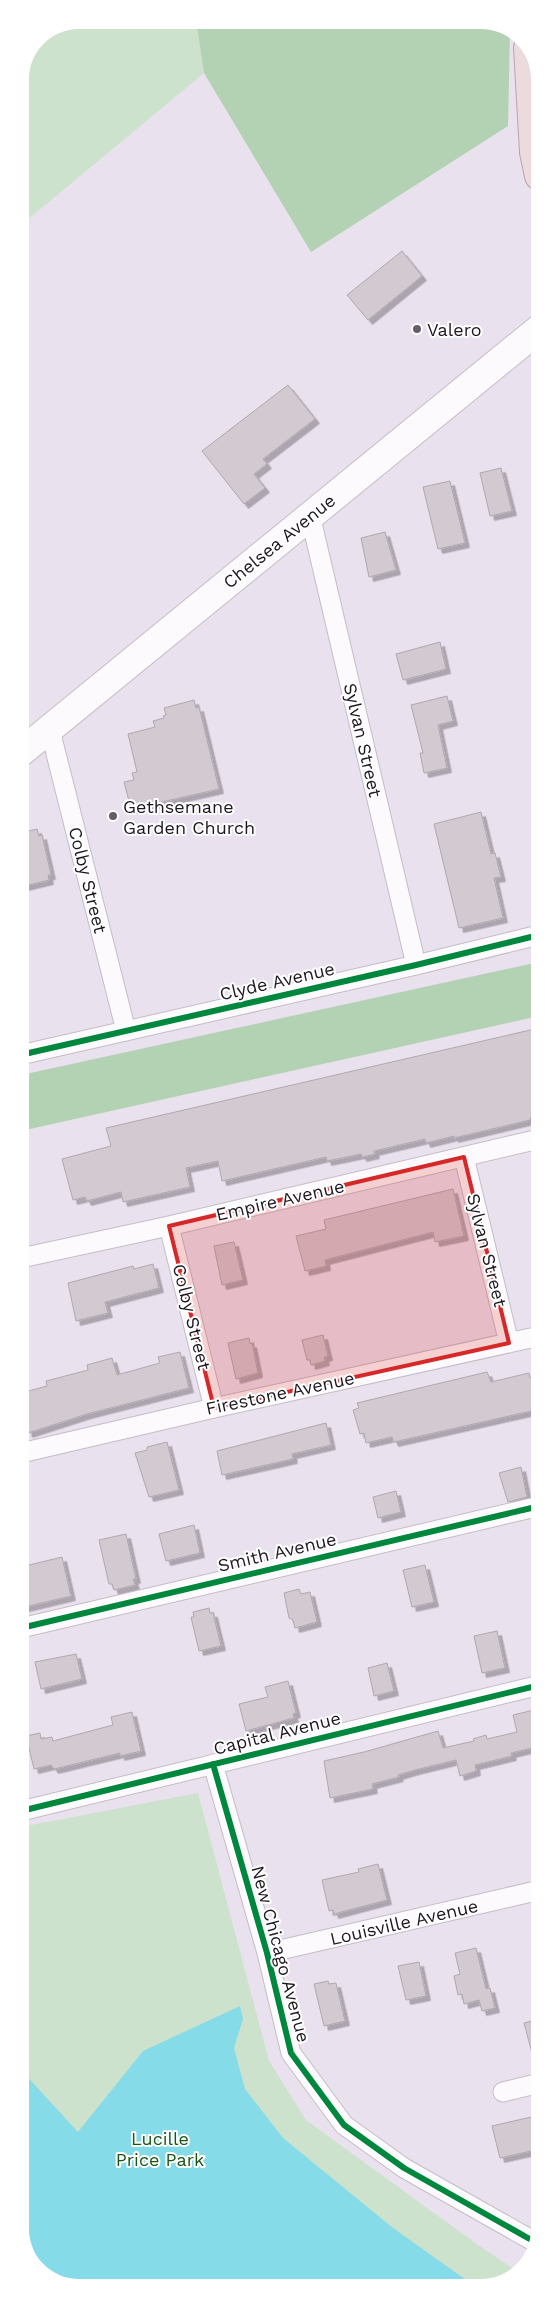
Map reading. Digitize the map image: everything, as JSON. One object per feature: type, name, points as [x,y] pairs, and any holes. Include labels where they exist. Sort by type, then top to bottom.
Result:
[{"type":"highway","points":[[529,63],[531,100]]},
{"type":"main road","name":"Chelsea Avenue","points":[[29,746],[531,335]]},
{"type":"street","name":"Sylvan Street","points":[[310,515],[416,965]]},
{"type":"street","name":"Colby Street","points":[[50,730],[126,1031]]},
{"type":"street","name":"Clyde Avenue","points":[[29,1053],[531,937]]},
{"type":"street","name":"Empire Avenue","points":[[29,1256],[169,1226],[531,1141]]},
{"type":"street","name":"Sylvan Street","points":[[464,1157],[510,1343]]},
{"type":"street","name":"Colby Street","points":[[169,1226],[214,1408]]},
{"type":"street","name":"Firestone Avenue","points":[[29,1451],[531,1338]]},
{"type":"street","name":"Smith Avenue","points":[[29,1626],[531,1508]]},
{"type":"street","name":"Capital Avenue","points":[[29,1809],[531,1687]]},
{"type":"street","name":"New Chicago Avenue","points":[[213,1764],[267,1953],[291,2053],[344,2125],[404,2168],[530,2239]]},
{"type":"street","name":"Louisville Avenue","points":[[267,1953],[531,1892]]},
{"type":"street","points":[[503,2092],[531,2085]]},
{"type":"highlighted area","points":[[464,1157],[509,1343],[214,1408],[169,1226]]},
{"type":"green space","points":[[79,29],[197,29],[204,73],[29,219],[29,79],[33,60],[43,43],[60,33]]},
{"type":"green space","points":[[197,29],[491,30],[510,38],[508,126],[311,252],[204,73]]},
{"type":"green space","points":[[531,964],[531,1018],[29,1129],[29,1073]]},
{"type":"green space","name":"Lucille Price Park","points":[[198,1793],[269,2061],[306,2120],[513,2268],[506,2273],[481,2279],[76,2279],[66,2278],[46,2267],[35,2254],[29,2229],[29,1825]]},
{"type":"water","points":[[240,2006],[243,2019],[234,2048],[245,2089],[283,2138],[393,2228],[465,2279],[76,2279],[66,2278],[54,2273],[35,2254],[30,2239],[29,2079],[78,2132],[143,2051]]},
{"type":"building","points":[[402,251],[422,276],[368,320],[347,295]]},
{"type":"building","points":[[288,385],[315,419],[263,459],[267,464],[254,474],[265,488],[244,504],[202,451]]},
{"type":"building","points":[[501,468],[512,511],[490,516],[480,473]]},
{"type":"building","points":[[450,481],[465,543],[438,549],[423,487]]},
{"type":"building","points":[[385,532],[396,570],[369,577],[361,538]]},
{"type":"building","points":[[440,642],[446,669],[403,680],[396,654]]},
{"type":"building","points":[[447,696],[453,721],[438,725],[447,768],[424,773],[420,753],[423,753],[411,705]]},
{"type":"building","points":[[194,700],[196,708],[199,707],[219,789],[131,809],[124,782],[134,780],[132,773],[137,772],[128,734],[155,727],[153,721],[164,718],[163,716],[166,715],[164,708]]},
{"type":"building","points":[[481,812],[491,854],[495,853],[501,877],[494,878],[503,918],[459,928],[434,824]]},
{"type":"building","points":[[37,829],[39,836],[42,835],[51,875],[48,875],[49,880],[29,885],[29,831]]},
{"type":"building","points":[[531,1030],[530,1120],[454,1138],[454,1136],[426,1143],[425,1139],[374,1151],[375,1154],[362,1157],[361,1154],[327,1161],[326,1157],[222,1181],[218,1161],[186,1168],[190,1187],[123,1202],[121,1192],[87,1201],[85,1197],[73,1200],[62,1159],[111,1146],[106,1128]]},
{"type":"building","points":[[453,1189],[464,1236],[435,1242],[433,1232],[325,1260],[326,1266],[305,1271],[296,1236],[326,1229],[324,1220]]},
{"type":"building","points":[[234,1242],[243,1280],[222,1285],[214,1246]]},
{"type":"building","points":[[153,1264],[159,1288],[105,1302],[108,1313],[76,1321],[68,1283],[133,1266],[134,1269]]},
{"type":"building","points":[[323,1335],[328,1356],[324,1357],[325,1361],[311,1365],[310,1360],[307,1360],[302,1340]]},
{"type":"building","points":[[249,1338],[250,1344],[252,1343],[258,1373],[236,1379],[228,1343]]},
{"type":"building","points":[[180,1352],[189,1388],[87,1414],[29,1433],[29,1391],[47,1386],[46,1381],[88,1370],[87,1365],[112,1358],[117,1375],[160,1363],[158,1357]]},
{"type":"building","points":[[487,1372],[491,1382],[529,1373],[531,1378],[531,1411],[394,1442],[392,1437],[366,1443],[364,1433],[360,1434],[353,1410],[359,1408],[357,1403]]},
{"type":"building","points":[[326,1423],[331,1445],[292,1454],[293,1459],[222,1475],[217,1451]]},
{"type":"building","points":[[167,1442],[179,1490],[149,1497],[135,1453],[147,1450],[147,1447]]},
{"type":"building","points":[[521,1467],[527,1497],[508,1502],[499,1473]]},
{"type":"building","points":[[396,1491],[401,1512],[378,1518],[373,1497]]},
{"type":"building","points":[[194,1525],[200,1553],[166,1561],[159,1534]]},
{"type":"building","points":[[126,1534],[136,1579],[133,1579],[135,1585],[114,1590],[112,1584],[109,1584],[99,1540]]},
{"type":"building","points":[[62,1557],[71,1596],[29,1606],[29,1565]]},
{"type":"building","points":[[425,1565],[434,1602],[412,1607],[403,1570]]},
{"type":"building","points":[[299,1589],[301,1594],[310,1592],[317,1622],[295,1628],[293,1620],[289,1618],[284,1593]]},
{"type":"building","points":[[209,1608],[210,1613],[213,1613],[221,1646],[199,1651],[191,1617],[194,1617],[193,1612]]},
{"type":"building","points":[[497,1631],[505,1668],[482,1673],[474,1636]]},
{"type":"building","points":[[76,1654],[82,1679],[41,1689],[35,1662]]},
{"type":"building","points":[[387,1663],[394,1691],[374,1696],[368,1668]]},
{"type":"building","points":[[288,1681],[296,1713],[293,1714],[294,1718],[246,1731],[239,1704],[268,1697],[265,1687]]},
{"type":"building","points":[[531,1711],[531,1748],[511,1753],[512,1756],[475,1765],[476,1771],[460,1776],[456,1760],[415,1770],[398,1775],[399,1777],[372,1784],[373,1789],[330,1798],[324,1761],[438,1731],[443,1748],[474,1741],[473,1739],[486,1735],[487,1739],[517,1732],[513,1715]]},
{"type":"building","points":[[132,1712],[141,1751],[120,1756],[120,1753],[54,1769],[51,1765],[34,1769],[29,1748],[29,1735],[40,1733],[41,1739],[52,1737],[53,1741],[113,1725],[111,1717]]},
{"type":"building","points":[[378,1864],[387,1900],[334,1914],[333,1910],[329,1911],[322,1880],[359,1872],[358,1869]]},
{"type":"building","points":[[476,1948],[486,1989],[490,1988],[495,2008],[482,2011],[479,2000],[464,2004],[462,1994],[458,1995],[454,1976],[460,1974],[455,1953]]},
{"type":"building","points":[[419,1962],[426,1996],[406,2000],[398,1966]]},
{"type":"building","points":[[328,1981],[329,1984],[336,1983],[345,2021],[324,2026],[314,1984]]},
{"type":"building","points":[[531,2021],[531,2049],[524,2023]]},
{"type":"building","points":[[531,2117],[531,2151],[500,2158],[492,2126]]},
{"type":"cycle path","points":[[29,1053],[531,937]]},
{"type":"cycle path","points":[[29,1626],[531,1508]]},
{"type":"cycle path","points":[[29,1809],[531,1687]]},
{"type":"cycle path","points":[[213,1764],[267,1953],[291,2053],[344,2125],[404,2168],[530,2239]]},
{"type":"place","name":"Valero","points":[[417,329]]},
{"type":"place","name":"Gethsemane Garden Church","points":[[113,816]]}]
